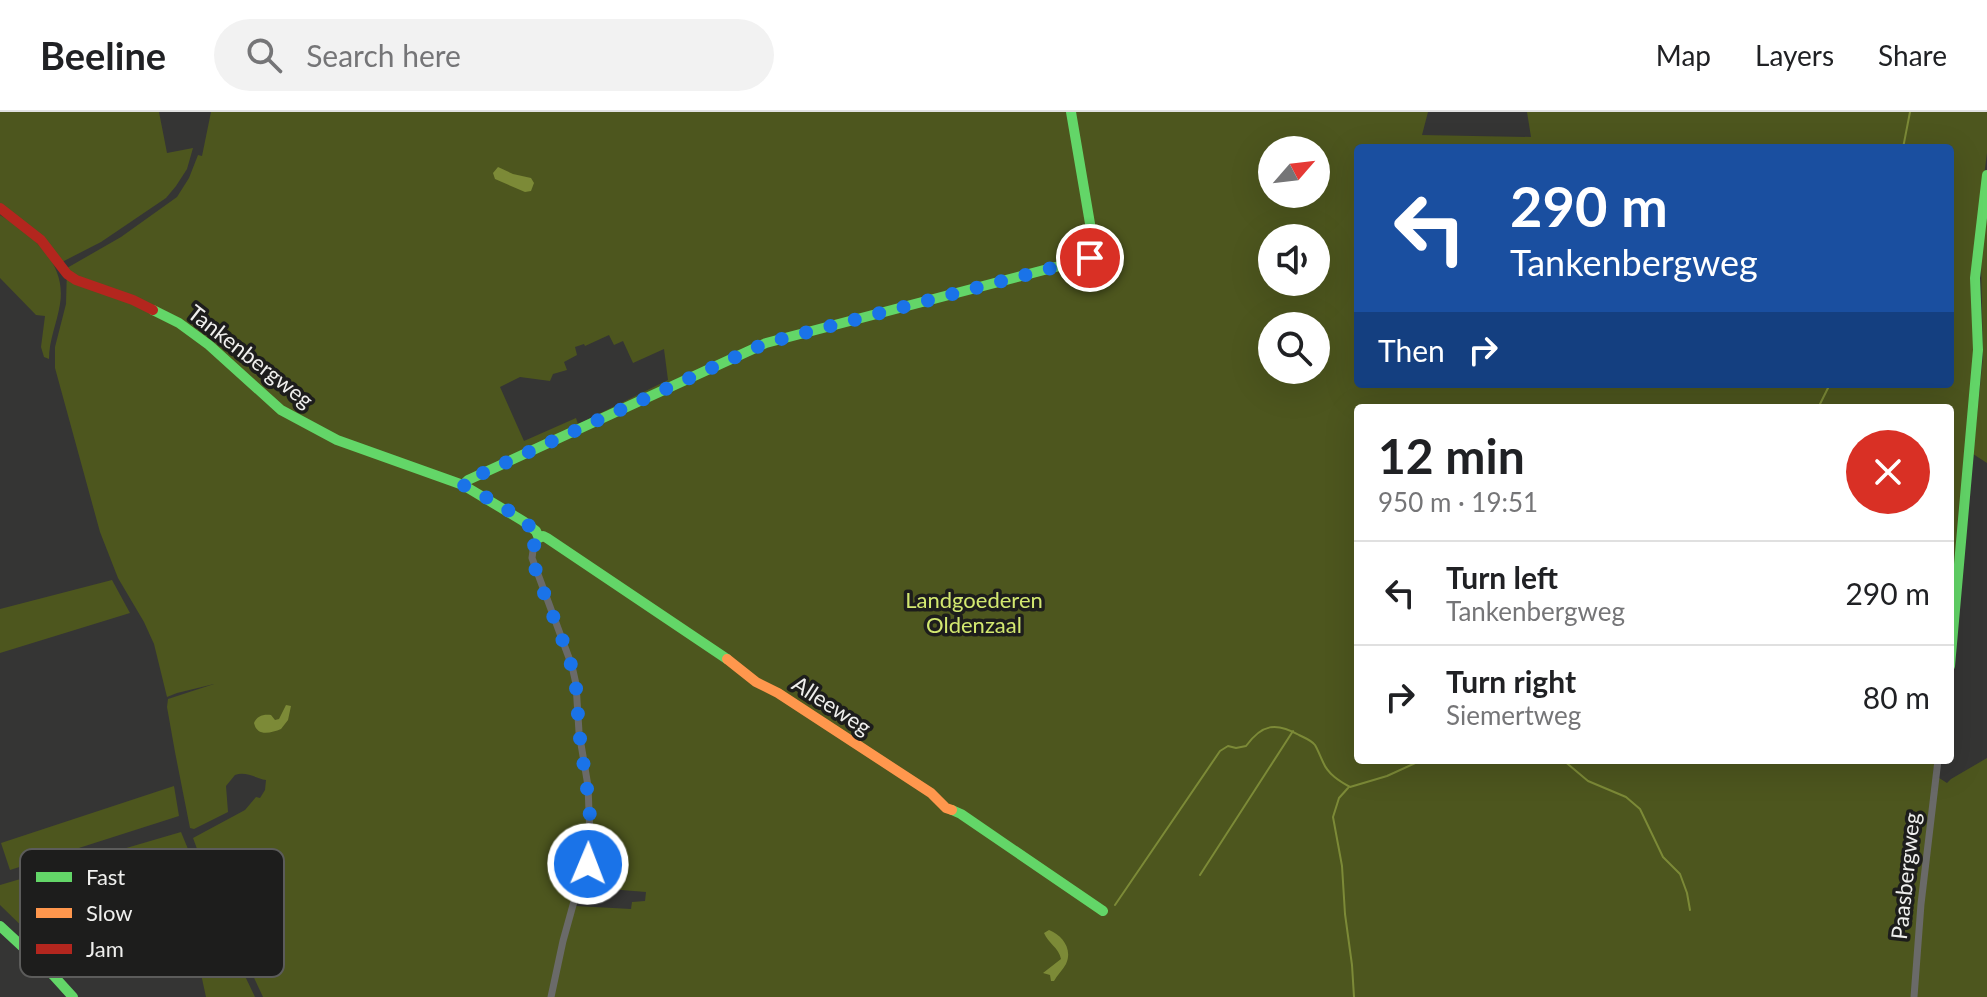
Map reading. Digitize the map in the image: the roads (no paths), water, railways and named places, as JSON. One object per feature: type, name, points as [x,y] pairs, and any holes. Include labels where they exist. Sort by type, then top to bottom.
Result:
[{"type":"street","points":[[463,485],[468,480],[766,343],[1090,258],[1094,247],[1071,112]]},
{"type":"street","points":[[1954,621],[1978,350],[1976,266],[1987,175]]},
{"type":"street","name":"Tankenbergweg","points":[[0,208],[32,231],[67,274],[133,300],[179,323],[291,416],[337,440],[463,485],[523,521],[536,531],[539,538]]},
{"type":"street","points":[[539,538],[533,547],[532,558],[576,684],[579,732],[588,786],[590,837],[588,864],[578,887],[551,997]]},
{"type":"street","name":"Alleeweg","points":[[539,538],[547,538],[740,668],[756,682],[778,693],[931,793],[948,809],[961,814],[1103,911]]},
{"type":"street","name":"Paasbergweg","points":[[1914,997],[1938,764]]},
{"type":"street","points":[[0,926],[20,944]]},
{"type":"street","points":[[55,977],[73,997]]},
{"type":"street","points":[[56,977],[83,997]]},
{"type":"waterway","points":[[1904,144],[1910,112]]},
{"type":"waterway","points":[[1820,404],[1828,388]]},
{"type":"waterway","points":[[1115,905],[1220,751],[1228,746],[1246,746],[1264,729],[1283,728],[1313,743],[1328,770],[1350,787],[1413,764]]},
{"type":"waterway","points":[[1200,875],[1293,731]]},
{"type":"waterway","points":[[1568,764],[1588,781],[1626,797],[1640,809],[1663,857],[1680,874],[1690,910]]},
{"type":"waterway","points":[[1348,788],[1339,798],[1333,817],[1342,866],[1354,997]]},
{"type":"park label","name":"Landgoederen Oldenzaal","points":[[974,612]]}]
